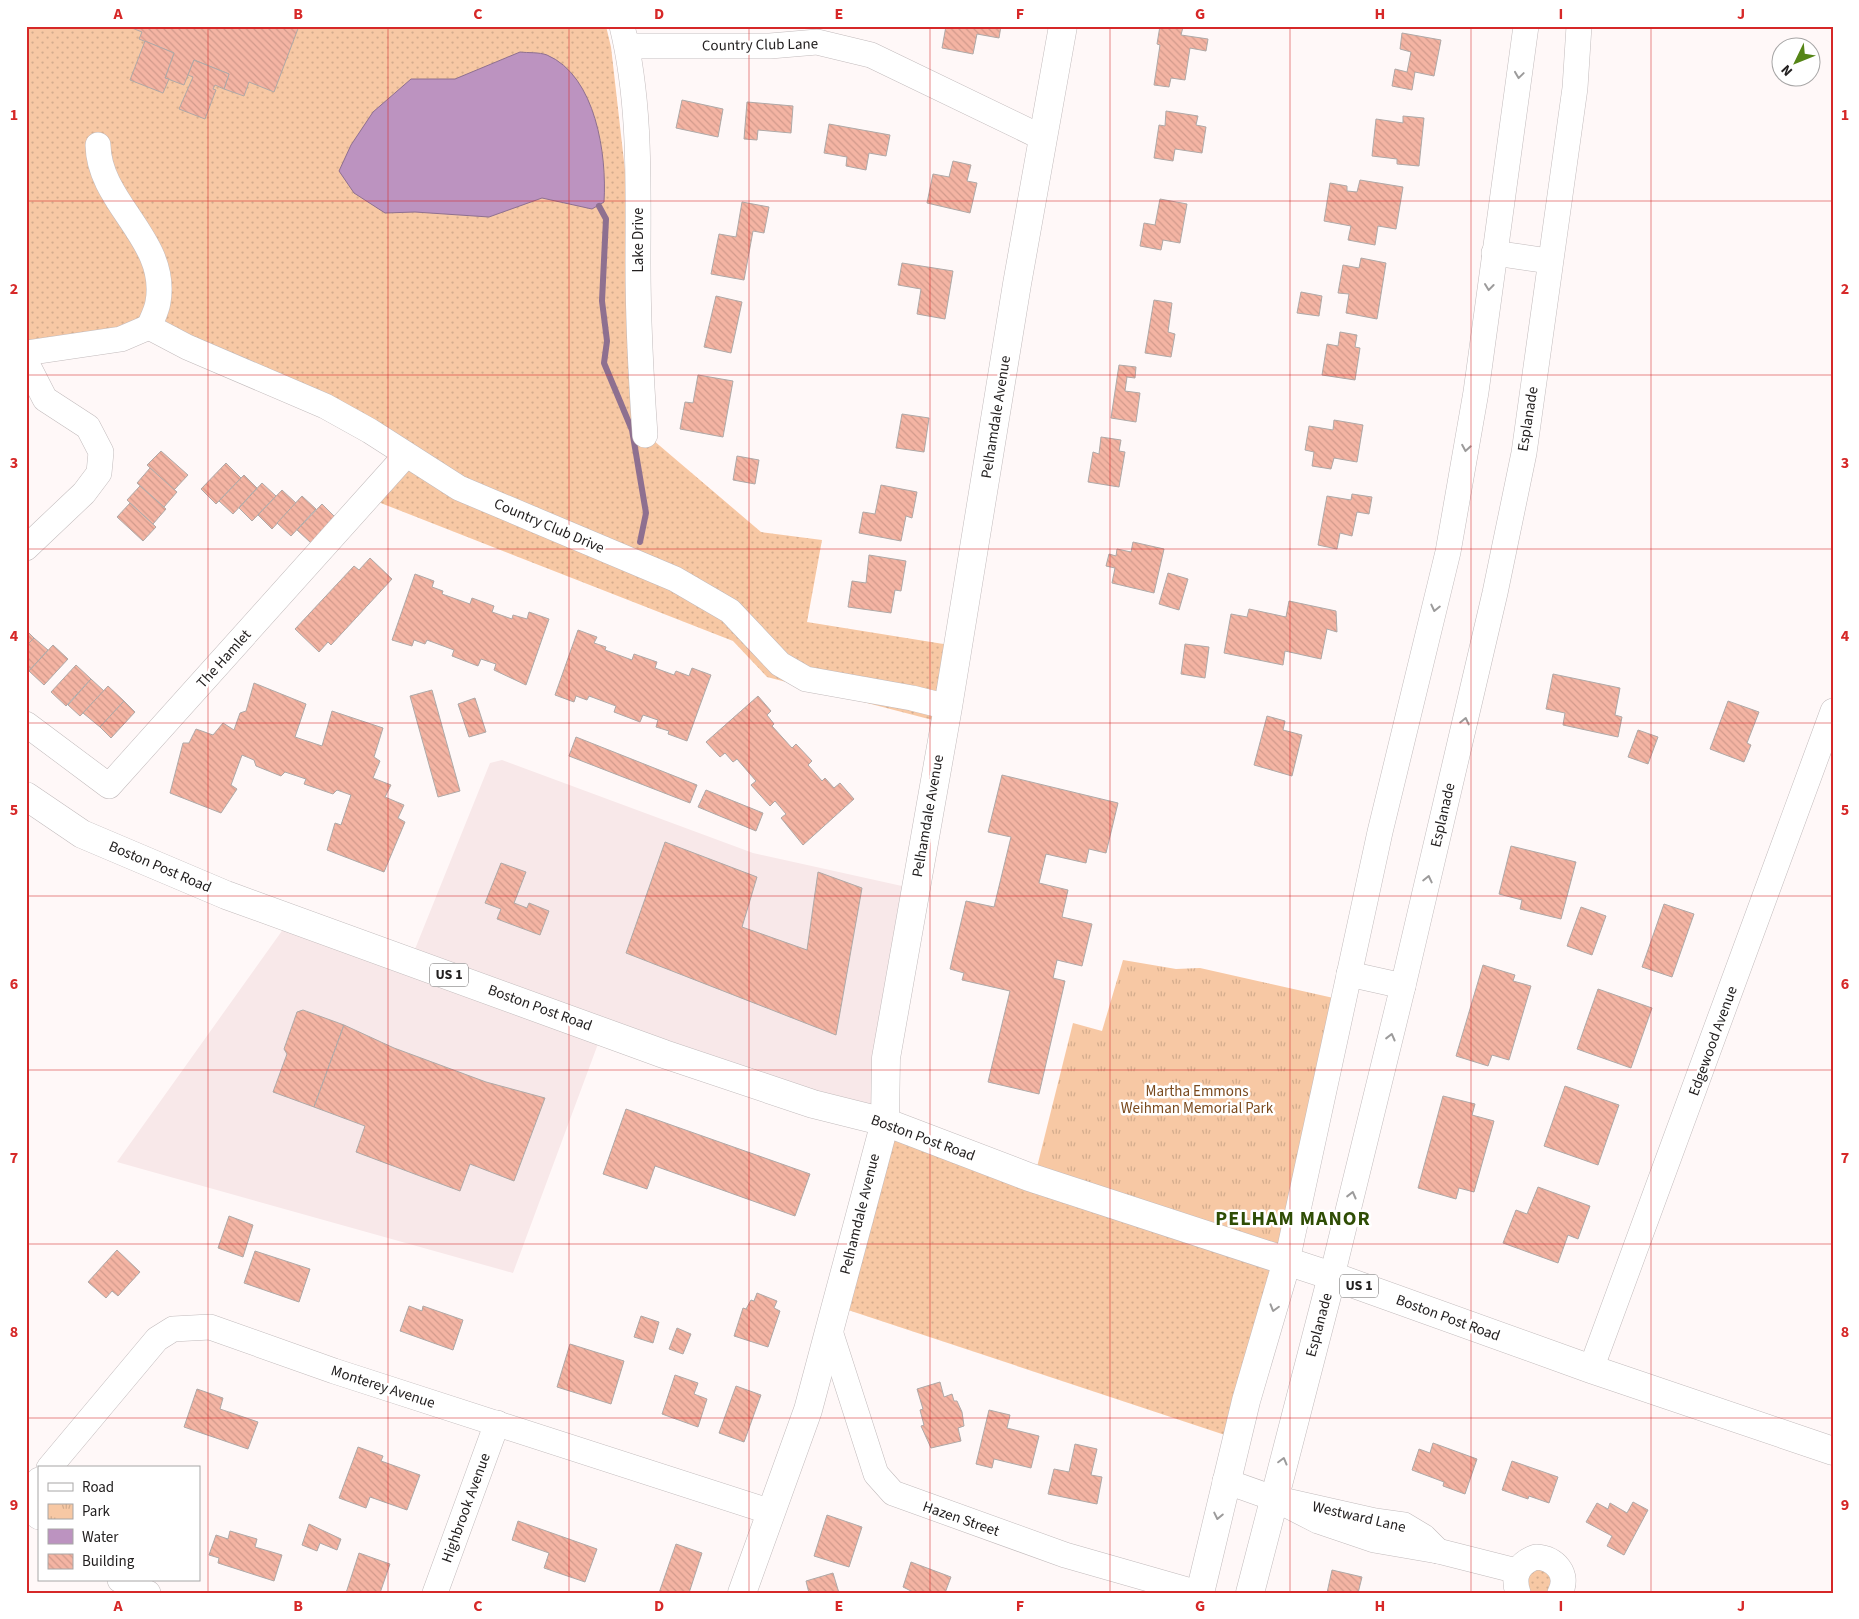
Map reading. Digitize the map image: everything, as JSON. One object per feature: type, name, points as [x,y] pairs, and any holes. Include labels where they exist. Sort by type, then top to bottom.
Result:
[{"type":"street","name":"Pelhamdale Avenue","points":[[749,1586],[771,1512],[808,1410],[885,1122],[886,1058],[948,707],[1063,26]]},
{"type":"street","points":[[1199,1593],[1225,1481],[1287,1261],[1383,822],[1448,552],[1476,392],[1526,26]]},
{"type":"street","name":"Esplanade","points":[[1250,1593],[1273,1498],[1332,1276],[1403,986],[1492,603],[1522,462],[1575,88],[1579,26]]},
{"type":"street","name":"Country Club Lane","points":[[624,36],[770,46],[817,42],[871,55],[1043,138]]},
{"type":"street","name":"Lake Drive","points":[[624,36],[637,147],[638,332],[645,435]]},
{"type":"street","points":[[26,353],[121,339],[149,327],[158,302],[158,273],[153,255],[104,177],[98,145]]},
{"type":"street","points":[[1494,253],[1549,261]]},
{"type":"street","name":"Country Club Drive","points":[[149,327],[187,347],[325,406],[459,488],[675,579],[730,611],[780,664],[806,679],[912,698],[948,707]]},
{"type":"street","points":[[26,362],[45,399],[88,427],[101,452],[99,473],[84,493],[26,548]]},
{"type":"street","name":"The Hamlet","points":[[26,724],[109,786],[406,455]]},
{"type":"street","name":"Edgewood Avenue","points":[[1591,1369],[1833,712]]},
{"type":"street","name":"Boston Post Road","points":[[26,796],[82,834],[226,895],[664,1054],[813,1104],[885,1122],[1029,1176],[1332,1276],[1591,1369],[1833,1451]]},
{"type":"street","points":[[1349,974],[1403,986]]},
{"type":"street","name":"Monterey Avenue","points":[[51,1466],[157,1339],[173,1329],[210,1327],[334,1371],[771,1512]]},
{"type":"street","name":"Hazen Street","points":[[830,1331],[876,1474],[893,1493],[1065,1555],[1199,1593]]},
{"type":"street","name":"Highbrook Avenue","points":[[435,1593],[497,1423]]},
{"type":"street","points":[[26,1495],[38,1481]]},
{"type":"street","name":"Westward Lane","points":[[1225,1481],[1273,1498],[1318,1521],[1374,1540],[1438,1551],[1518,1582],[1522,1564],[1536,1557],[1552,1560],[1562,1574],[1563,1582],[1560,1593]]},
{"type":"street","points":[[26,1507],[38,1517]]},
{"type":"street","points":[[124,1582],[148,1593]]},
{"type":"shaded area","points":[[502,760],[753,853],[911,888],[885,1122],[605,1025],[513,1273],[117,1162],[294,914],[413,954],[490,763]]},
{"type":"green space","points":[[26,26],[606,26],[611,47],[630,214],[633,423],[761,532],[822,540],[807,622],[962,647],[948,724],[767,677],[733,641],[373,500],[411,449],[144,324],[26,349]]},
{"type":"green space","name":"Martha Emmons Weihman Memorial Park","points":[[1123,960],[1176,969],[1200,968],[1338,999],[1284,1255],[1036,1171],[1073,1023],[1102,1031]]},
{"type":"green space","points":[[885,1122],[1284,1255],[1231,1437],[845,1309]]},
{"type":"green space","points":[[1549,1565],[1554,1593],[1524,1593],[1522,1572]]},
{"type":"water","points":[[520,52],[547,55],[564,65],[577,80],[587,98],[600,140],[603,162],[604,202],[592,209],[542,198],[489,217],[415,212],[385,213],[354,193],[339,171],[351,145],[373,112],[411,79],[455,79]]},
{"type":"building","points":[[127,26],[299,26],[274,92],[249,82],[244,96],[224,89],[229,74],[194,60],[184,85],[165,78],[174,53],[139,39],[142,32]]},
{"type":"building","points":[[946,26],[1001,26],[999,38],[977,34],[973,54],[942,48]]},
{"type":"building","points":[[1160,26],[1183,27],[1181,35],[1208,39],[1206,51],[1190,48],[1185,80],[1171,78],[1169,87],[1154,85],[1160,45],[1157,44]]},
{"type":"building","points":[[1402,33],[1441,40],[1434,76],[1415,72],[1412,90],[1392,86],[1395,69],[1407,72],[1411,52],[1400,49]]},
{"type":"building","points":[[145,41],[174,53],[165,78],[169,79],[163,93],[130,80]]},
{"type":"building","points":[[194,60],[229,74],[224,89],[215,85],[213,89],[216,90],[205,119],[179,109],[193,77],[188,75]]},
{"type":"building","points":[[682,100],[723,109],[718,137],[676,128]]},
{"type":"building","points":[[747,102],[793,106],[791,133],[758,130],[757,140],[744,139]]},
{"type":"building","points":[[1166,111],[1198,116],[1196,125],[1206,127],[1202,153],[1175,149],[1173,161],[1154,158],[1159,125],[1165,126]]},
{"type":"building","points":[[1403,116],[1424,118],[1419,166],[1397,164],[1397,159],[1372,156],[1376,119],[1403,123]]},
{"type":"building","points":[[829,124],[890,135],[886,156],[869,153],[866,170],[846,166],[847,157],[824,153]]},
{"type":"building","points":[[953,161],[971,165],[967,181],[977,183],[970,213],[927,203],[933,174],[949,177]]},
{"type":"building","points":[[1360,180],[1403,187],[1396,229],[1378,226],[1375,245],[1348,240],[1351,226],[1324,221],[1330,183],[1347,186],[1347,191],[1357,192]]},
{"type":"building","points":[[1160,199],[1187,204],[1180,243],[1163,240],[1161,250],[1140,246],[1144,223],[1155,225]]},
{"type":"building","points":[[742,202],[769,207],[764,233],[753,231],[744,280],[711,274],[719,234],[736,237]]},
{"type":"building","points":[[1361,258],[1386,263],[1377,319],[1346,313],[1349,294],[1338,293],[1343,265],[1359,268]]},
{"type":"building","points":[[902,263],[953,271],[945,319],[917,314],[921,289],[898,285]]},
{"type":"building","points":[[1301,292],[1322,296],[1319,316],[1297,313]]},
{"type":"building","points":[[716,296],[742,302],[731,353],[704,347]]},
{"type":"building","points":[[1154,300],[1172,303],[1168,332],[1175,334],[1171,357],[1145,353]]},
{"type":"building","points":[[1340,332],[1357,335],[1355,347],[1360,348],[1355,380],[1322,375],[1327,344],[1338,346]]},
{"type":"building","points":[[1119,365],[1136,367],[1135,378],[1127,377],[1125,391],[1140,393],[1136,422],[1111,418]]},
{"type":"building","points":[[698,375],[733,381],[723,437],[680,429],[685,402],[693,403]]},
{"type":"building","points":[[902,414],[929,418],[924,452],[896,448]]},
{"type":"building","points":[[1334,420],[1363,425],[1357,462],[1334,458],[1331,469],[1312,466],[1314,452],[1305,450],[1309,426],[1333,430]]},
{"type":"building","points":[[1101,437],[1121,440],[1119,451],[1125,452],[1119,487],[1088,482],[1093,452],[1099,454]]},
{"type":"building","points":[[161,451],[188,475],[174,490],[147,465]]},
{"type":"building","points":[[737,456],[759,460],[755,484],[733,480]]},
{"type":"building","points":[[226,463],[241,478],[216,504],[201,489]]},
{"type":"building","points":[[150,468],[177,492],[164,507],[137,483]]},
{"type":"building","points":[[244,475],[257,488],[233,514],[219,501]]},
{"type":"building","points":[[262,483],[276,496],[252,521],[239,508]]},
{"type":"building","points":[[881,485],[917,492],[912,518],[906,516],[901,541],[859,533],[863,512],[875,514]]},
{"type":"building","points":[[140,486],[166,509],[153,524],[127,500]]},
{"type":"building","points":[[282,490],[296,503],[272,529],[258,515]]},
{"type":"building","points":[[1352,494],[1372,497],[1369,514],[1357,512],[1352,536],[1340,533],[1337,549],[1318,545],[1327,496],[1351,500]]},
{"type":"building","points":[[302,496],[316,509],[291,536],[277,523]]},
{"type":"building","points":[[130,503],[156,527],[143,541],[117,517]]},
{"type":"building","points":[[322,504],[336,518],[311,543],[297,530]]},
{"type":"building","points":[[1133,542],[1164,549],[1154,593],[1112,583],[1115,568],[1106,566],[1109,554],[1116,556],[1117,549],[1131,552]]},
{"type":"building","points":[[869,555],[906,561],[901,591],[895,590],[891,613],[848,607],[852,581],[866,583]]},
{"type":"building","points":[[370,558],[392,579],[331,645],[328,642],[319,652],[295,629],[354,566],[359,570]]},
{"type":"building","points":[[1168,573],[1188,579],[1179,610],[1159,604]]},
{"type":"building","points":[[415,574],[434,581],[432,587],[443,591],[442,594],[470,604],[472,598],[494,606],[492,612],[512,619],[513,615],[527,619],[529,612],[549,619],[526,685],[494,670],[496,664],[481,659],[478,666],[452,656],[454,650],[427,640],[425,644],[414,640],[412,646],[392,640]]},
{"type":"building","points":[[1289,601],[1336,611],[1337,632],[1327,629],[1321,659],[1285,651],[1283,665],[1224,653],[1231,614],[1247,617],[1249,609],[1286,617]]},
{"type":"building","points":[[26,630],[34,638],[26,646]]},
{"type":"building","points":[[578,630],[597,637],[594,643],[606,647],[605,650],[632,660],[634,654],[657,662],[655,668],[674,675],[676,671],[689,676],[692,668],[711,675],[687,741],[668,734],[669,731],[656,727],[658,720],[643,715],[640,722],[614,712],[616,706],[589,696],[587,700],[576,696],[574,702],[555,695]]},
{"type":"building","points":[[34,638],[48,650],[26,674],[26,646]]},
{"type":"building","points":[[1185,644],[1209,647],[1205,678],[1181,674]]},
{"type":"building","points":[[53,645],[68,659],[44,685],[29,671]]},
{"type":"building","points":[[76,665],[91,679],[66,706],[51,692]]},
{"type":"building","points":[[1553,674],[1620,688],[1615,715],[1622,717],[1618,737],[1563,725],[1565,713],[1546,709]]},
{"type":"building","points":[[91,679],[104,691],[80,716],[68,705]]},
{"type":"building","points":[[254,683],[306,704],[295,737],[322,746],[332,711],[383,728],[374,757],[380,761],[373,778],[391,785],[385,797],[404,805],[398,818],[405,822],[384,872],[327,850],[335,823],[341,825],[351,795],[337,790],[333,794],[304,784],[306,779],[285,772],[281,776],[256,766],[254,760],[242,755],[231,785],[237,789],[221,813],[170,793],[183,743],[189,743],[196,729],[213,735],[223,723],[234,730],[240,713],[246,711]]},
{"type":"building","points":[[108,686],[124,701],[100,727],[83,713]]},
{"type":"building","points":[[432,690],[460,791],[438,797],[410,696]]},
{"type":"building","points":[[758,696],[771,711],[767,715],[774,724],[772,726],[792,748],[796,744],[812,761],[808,765],[822,781],[825,778],[834,788],[840,783],[854,799],[803,845],[781,818],[786,814],[775,801],[770,806],[751,785],[756,781],[737,759],[733,762],[725,753],[720,757],[706,742]]},
{"type":"building","points":[[475,698],[486,732],[469,737],[458,704]]},
{"type":"building","points":[[124,701],[135,712],[111,738],[100,727]]},
{"type":"building","points":[[1728,701],[1759,712],[1747,743],[1751,745],[1744,762],[1710,749]]},
{"type":"building","points":[[1267,716],[1285,721],[1283,730],[1302,735],[1292,776],[1254,765]]},
{"type":"building","points":[[1638,730],[1658,737],[1648,764],[1628,757]]},
{"type":"building","points":[[576,737],[697,785],[690,803],[569,756]]},
{"type":"building","points":[[1002,775],[1118,803],[1106,853],[1089,849],[1086,863],[1046,854],[1039,883],[1068,890],[1062,917],[1092,924],[1082,966],[1057,960],[1053,978],[1065,981],[1039,1094],[988,1082],[1010,991],[962,980],[964,973],[950,969],[966,901],[994,907],[1011,837],[988,832]]},
{"type":"building","points":[[706,790],[763,813],[756,831],[698,807]]},
{"type":"building","points":[[665,842],[757,877],[742,927],[807,950],[818,872],[862,888],[836,1035],[626,953]]},
{"type":"building","points":[[1511,846],[1576,862],[1561,919],[1520,909],[1522,900],[1499,894]]},
{"type":"building","points":[[501,863],[526,872],[514,903],[527,908],[529,903],[549,911],[540,935],[497,919],[501,909],[485,903]]},
{"type":"building","points":[[1664,904],[1694,914],[1672,977],[1642,967]]},
{"type":"building","points":[[1581,907],[1606,916],[1592,955],[1567,946]]},
{"type":"building","points":[[1483,965],[1515,975],[1513,981],[1531,986],[1509,1060],[1492,1055],[1488,1066],[1456,1056]]},
{"type":"building","points":[[1598,989],[1652,1008],[1631,1068],[1577,1049]]},
{"type":"building","points":[[303,1010],[344,1025],[314,1107],[273,1092],[287,1054],[284,1049],[297,1012]]},
{"type":"building","points":[[344,1025],[394,1048],[486,1082],[545,1098],[514,1181],[470,1164],[460,1191],[356,1152],[365,1126],[314,1107]]},
{"type":"building","points":[[1565,1086],[1619,1105],[1598,1165],[1544,1146]]},
{"type":"building","points":[[1443,1096],[1475,1104],[1472,1115],[1494,1121],[1474,1192],[1459,1188],[1456,1199],[1418,1188]]},
{"type":"building","points":[[626,1109],[810,1174],[795,1216],[655,1166],[647,1189],[603,1174]]},
{"type":"building","points":[[1538,1187],[1590,1206],[1578,1239],[1568,1235],[1558,1263],[1503,1243],[1516,1210],[1527,1214]]},
{"type":"building","points":[[229,1216],[253,1225],[243,1257],[218,1248]]},
{"type":"building","points":[[117,1250],[140,1272],[118,1296],[112,1291],[106,1298],[88,1282]]},
{"type":"building","points":[[255,1251],[310,1269],[299,1302],[244,1283]]},
{"type":"building","points":[[757,1293],[777,1301],[774,1308],[780,1311],[768,1347],[734,1336],[743,1308],[746,1309],[751,1300],[754,1301]]},
{"type":"building","points":[[409,1306],[422,1311],[423,1306],[463,1320],[453,1350],[400,1331]]},
{"type":"building","points":[[641,1316],[659,1322],[653,1343],[634,1337]]},
{"type":"building","points":[[677,1328],[691,1334],[683,1354],[669,1349]]},
{"type":"building","points":[[570,1344],[624,1361],[611,1404],[557,1387]]},
{"type":"building","points":[[675,1375],[698,1383],[694,1394],[707,1399],[698,1427],[662,1414]]},
{"type":"building","points":[[940,1382],[944,1397],[952,1394],[954,1401],[957,1401],[962,1412],[964,1426],[958,1428],[961,1441],[931,1448],[921,1426],[924,1425],[920,1410],[923,1409],[917,1389]]},
{"type":"building","points":[[736,1386],[761,1395],[744,1442],[719,1433]]},
{"type":"building","points":[[197,1389],[223,1398],[220,1409],[258,1422],[248,1449],[184,1427]]},
{"type":"building","points":[[989,1410],[1010,1415],[1007,1428],[1039,1436],[1031,1468],[994,1459],[992,1468],[976,1464]]},
{"type":"building","points":[[1433,1443],[1477,1459],[1465,1494],[1443,1486],[1444,1482],[1412,1470],[1419,1449],[1430,1453]]},
{"type":"building","points":[[1075,1444],[1097,1449],[1091,1475],[1102,1477],[1097,1504],[1048,1494],[1054,1469],[1069,1472]]},
{"type":"building","points":[[358,1447],[383,1456],[381,1461],[420,1475],[407,1510],[370,1497],[366,1508],[339,1498]]},
{"type":"building","points":[[1512,1461],[1558,1477],[1549,1503],[1529,1496],[1528,1499],[1502,1490]]},
{"type":"building","points":[[1633,1502],[1648,1510],[1624,1555],[1607,1546],[1612,1536],[1586,1522],[1597,1503],[1608,1509],[1610,1503],[1627,1513]]},
{"type":"building","points":[[827,1515],[862,1527],[849,1567],[814,1556]]},
{"type":"building","points":[[518,1521],[597,1549],[585,1582],[544,1568],[549,1553],[512,1540]]},
{"type":"building","points":[[309,1524],[341,1539],[337,1550],[320,1543],[317,1551],[302,1545]]},
{"type":"building","points":[[230,1531],[257,1539],[255,1547],[282,1555],[274,1581],[218,1563],[219,1558],[209,1555],[216,1535],[228,1539]]},
{"type":"building","points":[[676,1544],[702,1553],[689,1593],[659,1593]]},
{"type":"building","points":[[359,1553],[390,1564],[380,1593],[346,1593]]},
{"type":"building","points":[[911,1562],[951,1577],[945,1593],[915,1593],[903,1587]]},
{"type":"building","points":[[1332,1570],[1362,1577],[1358,1593],[1327,1593]]},
{"type":"building","points":[[833,1573],[839,1593],[809,1593],[806,1581]]},
{"type":"waterway","points":[[599,206],[606,219],[602,301],[607,341],[604,363],[632,430],[646,513],[640,542]]},
{"type":"district","name":"PELHAM MANOR","points":[[1293,1219]]}]
